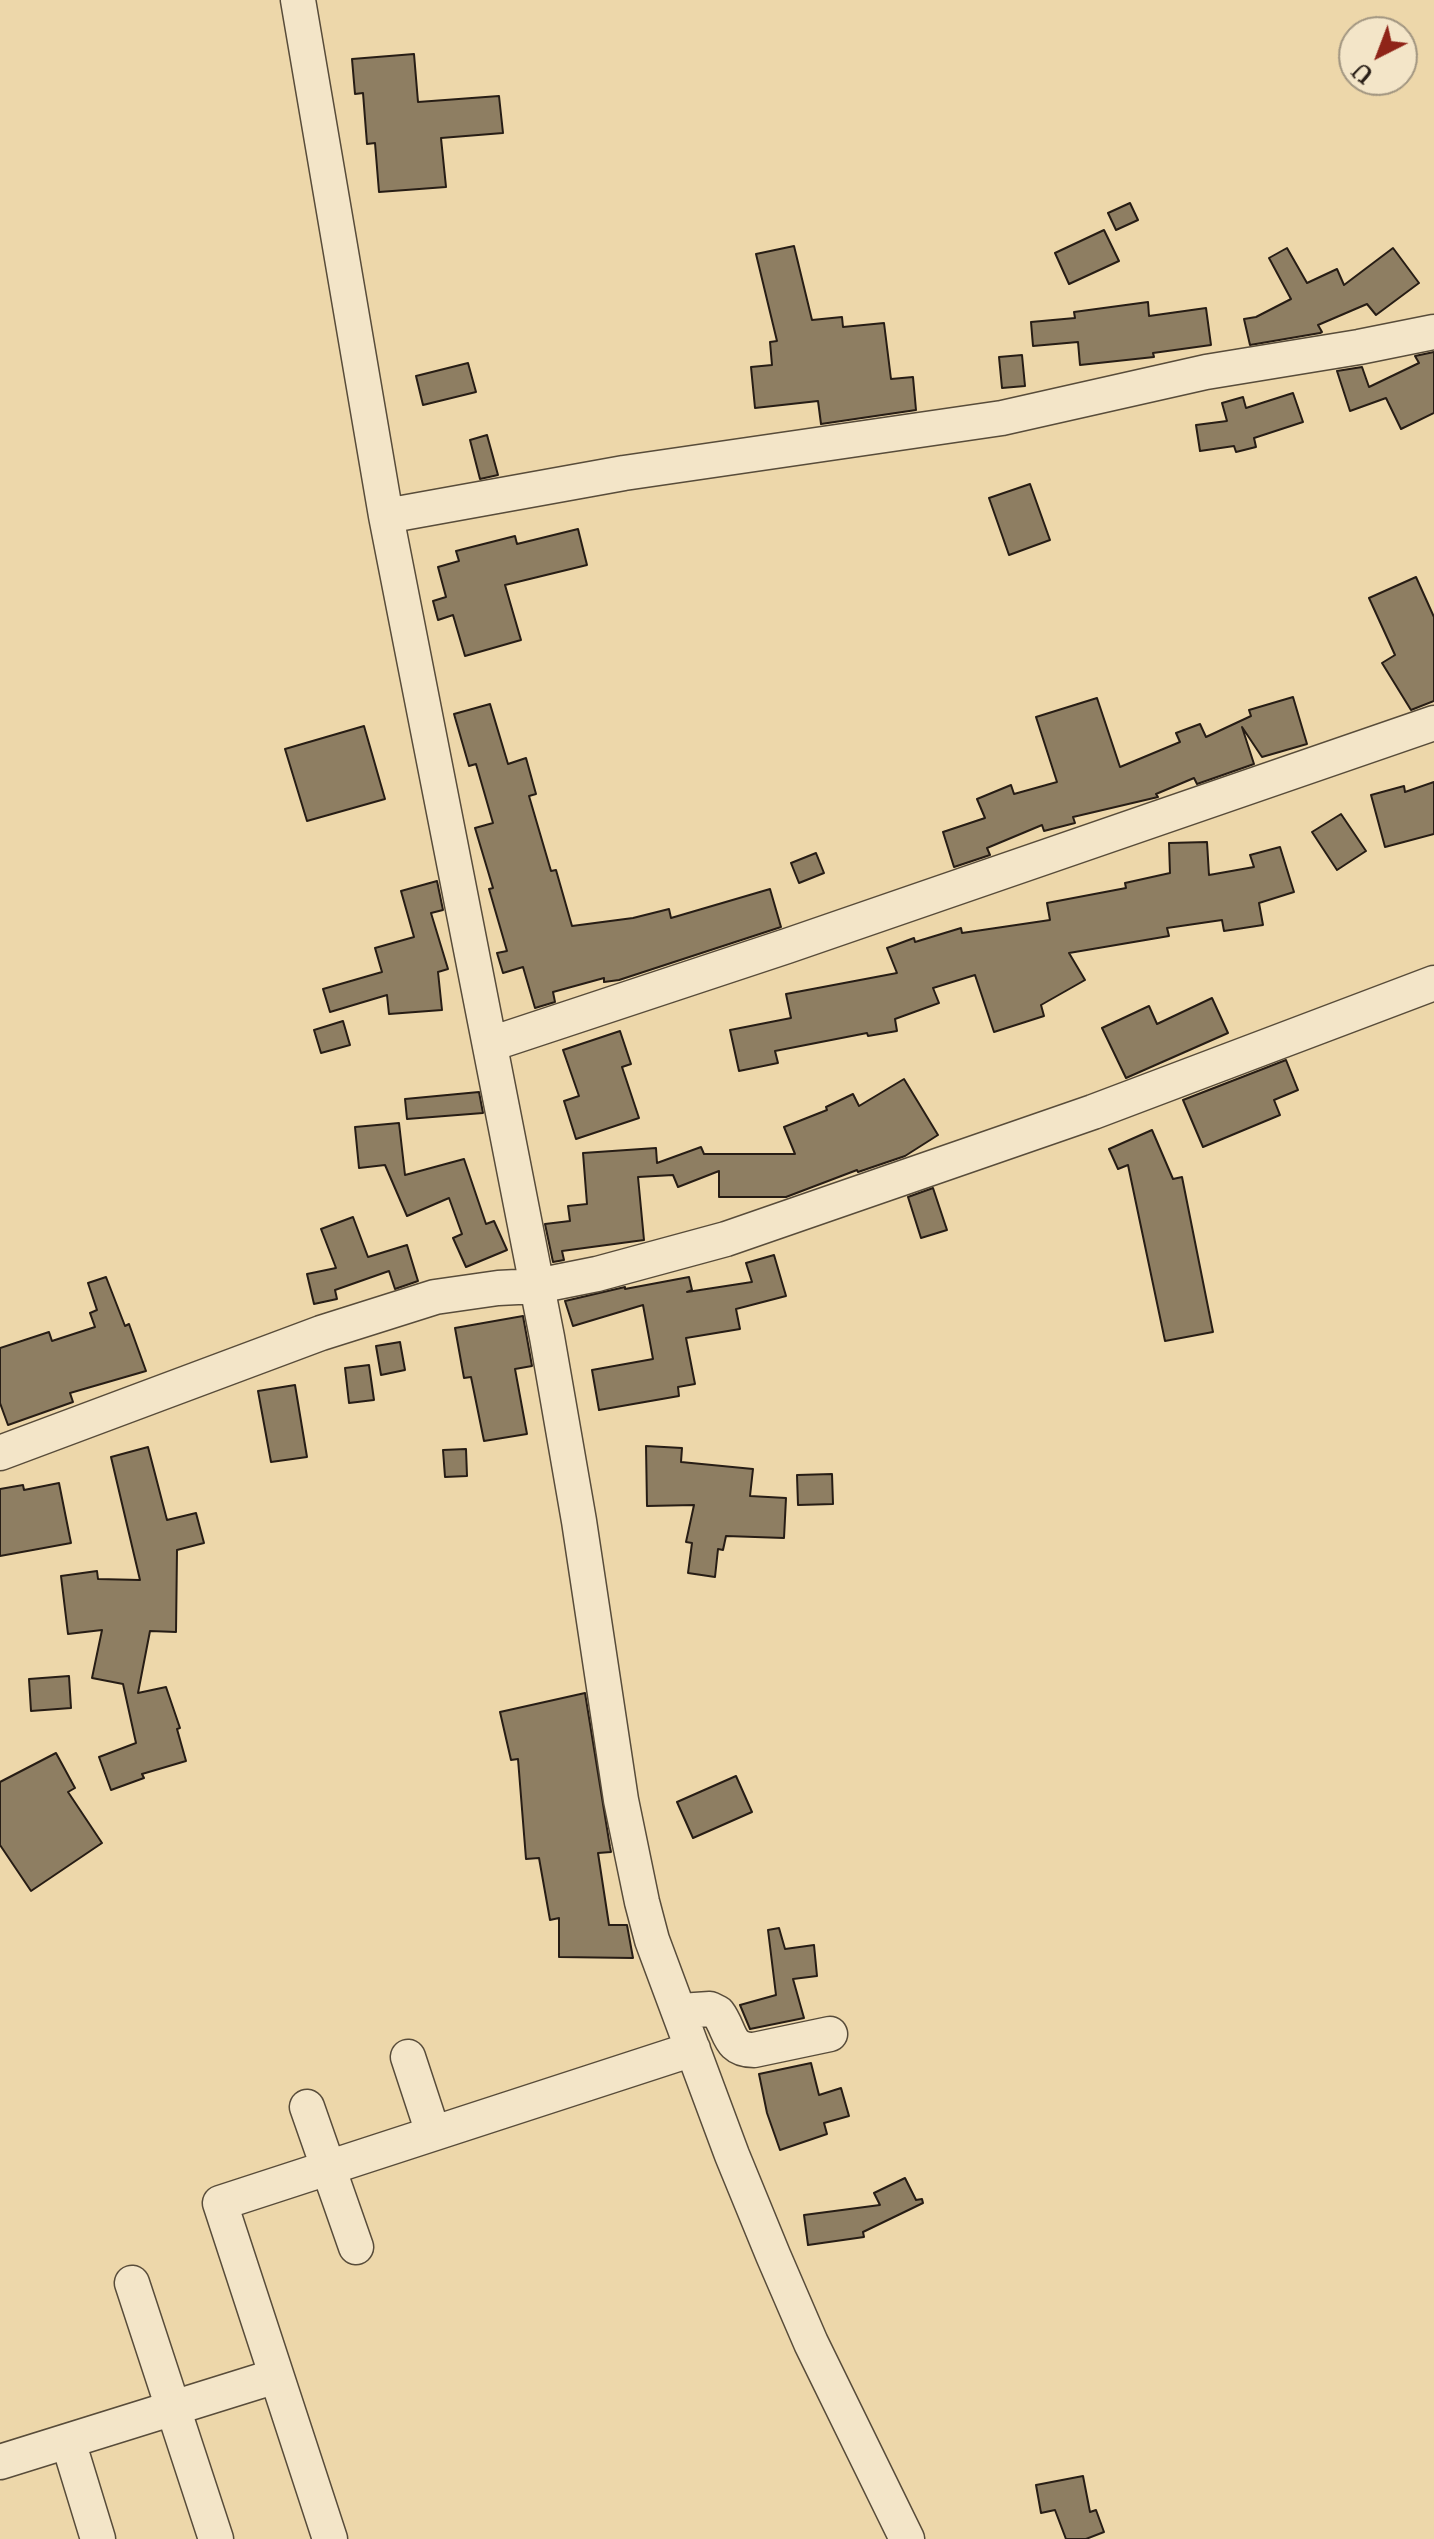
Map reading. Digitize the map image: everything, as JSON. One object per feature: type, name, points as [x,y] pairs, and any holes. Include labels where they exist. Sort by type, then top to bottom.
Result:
[{"type":"street","points":[[298,0],[386,516],[537,1286],[579,1521],[624,1814],[652,1940],[732,2155],[785,2285],[907,2539]]},
{"type":"street","points":[[386,516],[624,473],[1002,418],[1206,372],[1434,332]]},
{"type":"street","points":[[491,1044],[802,941],[1434,723]]},
{"type":"street","points":[[0,1453],[321,1333],[435,1297],[537,1286],[597,1274],[726,1239],[1093,1112],[1434,983]]},
{"type":"street","points":[[680,2011],[710,2009],[718,2013],[731,2043],[743,2050],[830,2034]]},
{"type":"street","points":[[330,2539],[220,2203],[693,2049]]},
{"type":"street","points":[[408,2057],[433,2133]]},
{"type":"street","points":[[307,2107],[356,2247]]},
{"type":"street","points":[[132,2283],[216,2539]]},
{"type":"street","points":[[0,2462],[276,2376]]},
{"type":"street","points":[[68,2441],[98,2539]]},
{"type":"building","points":[[414,54],[418,102],[499,96],[503,133],[441,138],[446,187],[379,192],[375,143],[367,144],[363,93],[355,94],[352,59]]},
{"type":"building","points":[[1130,203],[1138,220],[1116,230],[1108,213]]},
{"type":"building","points":[[1104,230],[1119,261],[1069,284],[1055,253]]},
{"type":"building","points":[[794,246],[812,320],[842,317],[843,327],[884,323],[891,379],[913,377],[916,410],[821,424],[818,401],[755,408],[751,367],[772,365],[770,342],[777,341],[756,254]]},
{"type":"building","points":[[1287,248],[1307,283],[1337,269],[1344,285],[1393,248],[1419,283],[1376,315],[1367,304],[1318,325],[1320,333],[1250,345],[1244,319],[1256,317],[1291,299],[1269,258]]},
{"type":"building","points":[[1148,302],[1149,316],[1206,308],[1211,345],[1153,353],[1154,357],[1080,365],[1078,342],[1033,346],[1031,322],[1075,318],[1074,312]]},
{"type":"building","points":[[1434,352],[1434,413],[1401,429],[1386,398],[1350,411],[1337,371],[1362,367],[1369,387],[1419,363],[1415,356]]},
{"type":"building","points":[[1022,355],[1025,386],[1002,388],[999,357]]},
{"type":"building","points":[[468,363],[476,392],[423,405],[416,376]]},
{"type":"building","points":[[1293,393],[1303,422],[1254,438],[1256,447],[1236,452],[1234,446],[1200,451],[1196,425],[1227,421],[1222,403],[1243,397],[1246,408]]},
{"type":"building","points":[[487,435],[498,475],[480,479],[470,440]]},
{"type":"building","points":[[1030,484],[1050,540],[1009,555],[989,498]]},
{"type":"building","points":[[578,529],[587,565],[505,585],[521,640],[465,656],[453,615],[438,620],[433,601],[446,597],[438,567],[459,561],[456,551],[515,536],[517,544]]},
{"type":"building","points":[[1416,577],[1434,617],[1434,701],[1411,710],[1382,663],[1395,655],[1369,598]]},
{"type":"building","points":[[1293,697],[1307,744],[1262,757],[1242,727],[1254,764],[1197,784],[1194,778],[1156,794],[1158,797],[1073,817],[1075,823],[1044,831],[1042,825],[987,848],[990,855],[954,867],[943,832],[985,818],[977,799],[1011,785],[1014,794],[1057,782],[1036,717],[1097,698],[1120,767],[1180,742],[1176,733],[1200,724],[1206,737],[1251,716],[1249,710]]},
{"type":"building","points":[[490,704],[508,764],[526,758],[536,794],[529,796],[551,871],[556,870],[572,926],[633,918],[669,909],[671,918],[770,889],[781,927],[619,980],[604,982],[604,978],[553,992],[555,1002],[535,1008],[523,967],[503,973],[497,953],[507,951],[475,828],[493,823],[476,764],[469,766],[454,714]]},
{"type":"building","points":[[364,726],[385,799],[307,821],[285,749]]},
{"type":"building","points":[[1434,782],[1434,834],[1385,847],[1371,795],[1404,786],[1405,792]]},
{"type":"building","points":[[1341,814],[1366,851],[1337,870],[1312,832]]},
{"type":"building","points":[[1207,842],[1209,875],[1254,867],[1250,855],[1280,847],[1294,892],[1259,903],[1263,925],[1224,931],[1222,920],[1167,928],[1169,936],[1069,953],[1085,980],[1041,1005],[1044,1016],[994,1032],[975,975],[933,988],[939,1003],[895,1019],[897,1031],[868,1036],[867,1033],[775,1051],[778,1063],[739,1071],[730,1030],[791,1018],[786,994],[897,973],[887,948],[914,938],[915,942],[961,928],[962,933],[1050,920],[1047,903],[1126,888],[1125,883],[1170,873],[1169,843]]},
{"type":"building","points":[[816,853],[824,873],[799,883],[791,863]]},
{"type":"building","points":[[437,881],[443,910],[431,913],[448,969],[438,972],[442,1010],[389,1014],[387,995],[330,1012],[323,989],[382,972],[375,948],[414,937],[401,891]]},
{"type":"building","points":[[1212,998],[1228,1033],[1126,1078],[1102,1028],[1149,1006],[1157,1024]]},
{"type":"building","points":[[343,1021],[350,1045],[321,1053],[314,1030]]},
{"type":"building","points":[[620,1031],[631,1064],[622,1067],[639,1118],[576,1139],[564,1101],[579,1096],[563,1050]]},
{"type":"building","points":[[1286,1060],[1298,1090],[1274,1100],[1280,1115],[1203,1147],[1183,1100]]},
{"type":"building","points":[[904,1079],[938,1135],[905,1156],[786,1197],[719,1197],[719,1171],[678,1187],[673,1175],[638,1177],[644,1240],[562,1251],[564,1260],[553,1262],[545,1224],[570,1221],[568,1206],[587,1204],[583,1153],[656,1148],[657,1163],[701,1147],[704,1154],[795,1154],[784,1127],[827,1110],[826,1107],[853,1094],[859,1106]]},
{"type":"building","points":[[479,1092],[483,1113],[407,1119],[405,1099]]},
{"type":"building","points":[[399,1123],[405,1175],[464,1159],[486,1224],[494,1221],[507,1250],[466,1267],[453,1238],[462,1234],[449,1198],[407,1216],[385,1165],[359,1168],[355,1127]]},
{"type":"building","points":[[1152,1130],[1173,1179],[1182,1177],[1213,1332],[1165,1341],[1128,1165],[1118,1169],[1109,1149]]},
{"type":"building","points":[[933,1188],[947,1230],[921,1238],[908,1197]]},
{"type":"building","points":[[353,1217],[368,1257],[407,1245],[418,1281],[395,1289],[389,1271],[335,1290],[337,1299],[314,1304],[307,1274],[336,1268],[321,1229]]},
{"type":"building","points":[[774,1255],[786,1296],[736,1309],[740,1329],[686,1338],[695,1384],[678,1387],[679,1396],[599,1410],[592,1370],[653,1359],[643,1305],[573,1326],[565,1301],[689,1277],[692,1290],[687,1292],[752,1282],[746,1263]]},
{"type":"building","points":[[106,1277],[125,1326],[129,1324],[146,1371],[70,1393],[73,1402],[8,1425],[0,1403],[0,1348],[49,1332],[52,1341],[95,1327],[90,1313],[97,1310],[88,1283]]},
{"type":"building","points":[[523,1316],[532,1366],[515,1369],[527,1434],[484,1441],[471,1377],[464,1378],[455,1328]]},
{"type":"building","points":[[400,1342],[405,1370],[381,1375],[376,1346]]},
{"type":"building","points":[[369,1365],[374,1400],[349,1403],[345,1368]]},
{"type":"building","points":[[295,1385],[307,1457],[271,1462],[258,1391]]},
{"type":"building","points":[[646,1446],[682,1448],[681,1462],[753,1469],[750,1496],[786,1498],[784,1538],[726,1536],[723,1550],[718,1549],[715,1577],[688,1573],[692,1543],[686,1542],[694,1505],[647,1506]]},
{"type":"building","points":[[148,1447],[167,1520],[196,1513],[204,1543],[177,1550],[176,1632],[150,1631],[138,1693],[166,1687],[180,1728],[177,1729],[186,1761],[142,1774],[144,1778],[111,1790],[99,1757],[136,1743],[123,1684],[92,1678],[102,1630],[68,1634],[61,1576],[97,1571],[98,1579],[140,1580],[111,1457]]},
{"type":"building","points":[[466,1449],[467,1476],[445,1477],[443,1450]]},
{"type":"building","points":[[832,1474],[833,1504],[798,1505],[797,1475]]},
{"type":"building","points":[[59,1483],[71,1543],[0,1556],[0,1489],[23,1485],[24,1490]]},
{"type":"building","points":[[69,1676],[71,1708],[31,1711],[29,1679]]},
{"type":"building","points":[[585,1693],[611,1852],[598,1853],[609,1925],[627,1925],[633,1958],[559,1957],[559,1918],[550,1920],[539,1858],[526,1859],[518,1759],[511,1760],[500,1712]]},
{"type":"building","points":[[56,1753],[75,1788],[68,1792],[102,1843],[31,1891],[0,1845],[0,1782]]},
{"type":"building","points":[[736,1776],[752,1812],[693,1838],[677,1802]]},
{"type":"building","points":[[779,1928],[785,1949],[814,1945],[817,1976],[793,1979],[804,2018],[750,2029],[740,2005],[776,1995],[768,1930]]},
{"type":"building","points":[[811,2063],[819,2095],[841,2088],[849,2116],[824,2123],[827,2134],[780,2150],[767,2113],[759,2074]]},
{"type":"building","points":[[905,2178],[916,2200],[922,2199],[923,2203],[863,2232],[864,2237],[808,2245],[804,2215],[880,2205],[874,2193]]},
{"type":"building","points":[[1083,2476],[1090,2512],[1096,2510],[1104,2532],[1086,2539],[1066,2539],[1055,2510],[1041,2513],[1036,2485]]}]
